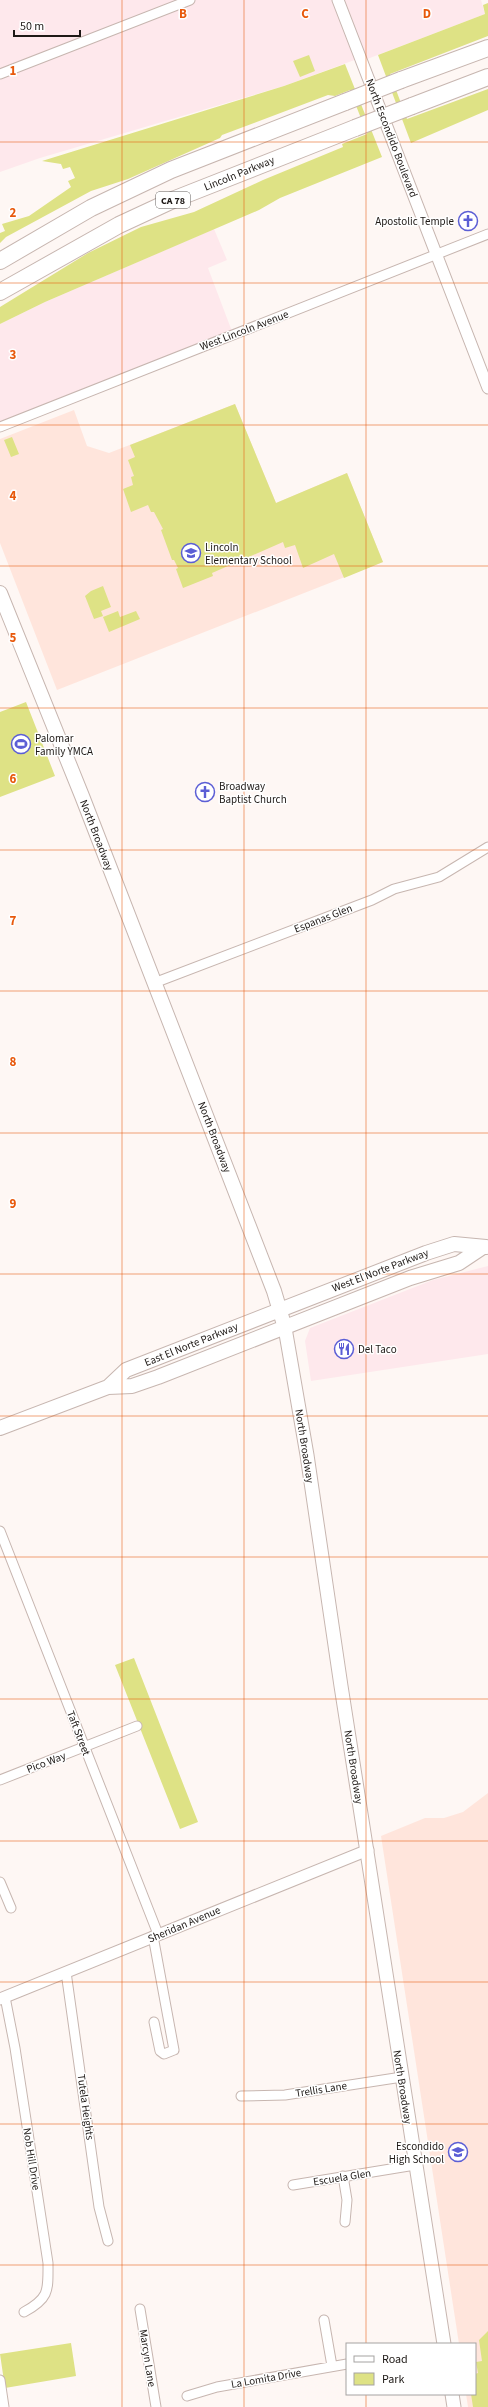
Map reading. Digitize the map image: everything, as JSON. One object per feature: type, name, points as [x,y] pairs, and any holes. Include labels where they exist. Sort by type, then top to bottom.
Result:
[{"type":"highway","name":"CA 78","points":[[0,261],[91,208],[171,170],[401,80],[488,48]]},
{"type":"highway","name":"Lincoln Parkway","points":[[0,292],[119,226],[175,199],[488,77]]},
{"type":"main road","name":"North Broadway","points":[[0,593],[154,983],[279,1309],[289,1343],[341,1686],[368,1850],[415,2165],[444,2343]]},
{"type":"main road","name":"West El Norte Parkway","points":[[279,1309],[426,1252],[454,1244],[486,1247]]},
{"type":"main road","name":"West El Norte Parkway","points":[[285,1328],[410,1278],[459,1263],[486,1247]]},
{"type":"main road","name":"East El Norte Parkway","points":[[108,1387],[126,1370],[279,1309]]},
{"type":"main road","name":"East El Norte Parkway","points":[[0,1428],[108,1387],[132,1386],[285,1328]]},
{"type":"main road","points":[[452,2395],[454,2407]]},
{"type":"street","points":[[0,74],[190,0]]},
{"type":"street","name":"North Escondido Boulevard","points":[[338,0],[488,388]]},
{"type":"street","name":"West Lincoln Avenue","points":[[0,427],[488,234]]},
{"type":"street","name":"Espanas Glen","points":[[154,983],[372,900],[394,889],[439,877],[488,847]]},
{"type":"street","name":"Taft Street","points":[[0,1531],[85,1747],[156,1935],[174,2050],[164,2054],[160,2051],[154,2022]]},
{"type":"street","name":"Pico Way","points":[[0,1780],[137,1726]]},
{"type":"street","name":"Sheridan Avenue","points":[[2,1998],[368,1850]]},
{"type":"street","points":[[0,1882],[11,1908]]},
{"type":"street","name":"Tutela Heights","points":[[66,1972],[100,2207],[108,2241]]},
{"type":"street","name":"Nob Hill Drive","points":[[2,1998],[16,2048],[48,2263],[48,2292],[37,2305],[24,2312]]},
{"type":"street","name":"Trellis Lane","points":[[241,2096],[285,2095],[402,2077]]},
{"type":"street","name":"Escuela Glen","points":[[293,2185],[415,2165]]},
{"type":"street","points":[[343,2176],[347,2200],[345,2222]]},
{"type":"street","name":"Marcyn Lane","points":[[140,2309],[156,2407]]},
{"type":"street","points":[[324,2320],[332,2366]]},
{"type":"street","name":"La Lomita Drive","points":[[187,2396],[217,2387],[346,2364]]},
{"type":"street","points":[[0,2380],[4,2407]]},
{"type":"shaded area","points":[[0,0],[481,0],[485,14],[362,61],[360,58],[284,86],[40,158],[0,172]]},
{"type":"shaded area","points":[[214,229],[227,260],[208,268],[233,334],[0,427],[0,324],[45,302]]},
{"type":"shaded area","name":"Lincoln Elementary School","points":[[235,404],[276,503],[347,473],[383,562],[57,690],[0,543],[0,439],[74,410],[87,446],[109,453]]},
{"type":"shaded area","points":[[488,1266],[488,1354],[311,1381],[305,1341],[310,1328],[433,1280]]},
{"type":"shaded area","name":"Escondido High School","points":[[488,1793],[488,2407],[468,2407],[466,2395],[476,2395],[476,2343],[459,2343],[381,1836],[425,1818],[444,1818],[463,1812]]},
{"type":"green space","points":[[488,3],[488,36],[390,74],[407,119],[488,89],[488,110],[411,143],[378,55],[485,14],[483,5]]},
{"type":"green space","points":[[309,55],[315,71],[300,77],[293,61]]},
{"type":"green space","points":[[345,64],[382,157],[280,198],[259,210],[45,302],[0,324],[0,307],[88,253],[141,227],[194,212],[263,180],[343,147],[342,144],[367,134],[350,90],[335,96],[328,95],[222,135],[220,138],[128,179],[91,191],[6,237],[0,243],[0,233],[5,231],[2,224],[29,216],[71,187],[68,181],[75,178],[70,167],[63,169],[61,164],[42,161],[284,86]]},
{"type":"green space","points":[[235,404],[276,503],[347,473],[383,562],[344,578],[334,554],[303,568],[295,545],[285,548],[283,542],[212,573],[213,576],[183,588],[176,569],[178,568],[174,560],[172,560],[161,530],[163,529],[154,512],[151,512],[148,505],[131,512],[123,489],[133,485],[131,477],[134,476],[128,460],[135,457],[130,445]]},
{"type":"green space","points":[[12,437],[19,454],[11,457],[4,440]]},
{"type":"green space","points":[[103,586],[111,607],[101,611],[103,616],[94,619],[85,596],[91,591]]},
{"type":"green space","points":[[118,611],[120,617],[136,611],[140,619],[109,632],[103,617]]},
{"type":"green space","name":"Palomar Family YMCA","points":[[26,702],[55,776],[0,797],[0,712]]},
{"type":"green space","points":[[134,1658],[198,1822],[180,1829],[115,1665]]},
{"type":"green space","points":[[488,2331],[488,2407],[473,2407],[471,2395],[476,2395],[476,2374],[478,2373],[476,2362],[482,2361],[479,2340]]},
{"type":"green space","points":[[71,2343],[76,2376],[5,2388],[0,2354]]},
{"type":"place","name":"Apostolic Temple","points":[[468,221]]},
{"type":"place","name":"Lincoln Elementary School","points":[[191,553]]},
{"type":"place","name":"Palomar Family YMCA","points":[[21,744]]},
{"type":"place","name":"Broadway Baptist Church","points":[[205,792]]},
{"type":"place","name":"Del Taco","points":[[344,1349]]},
{"type":"place","name":"Escondido High School","points":[[458,2152]]}]
